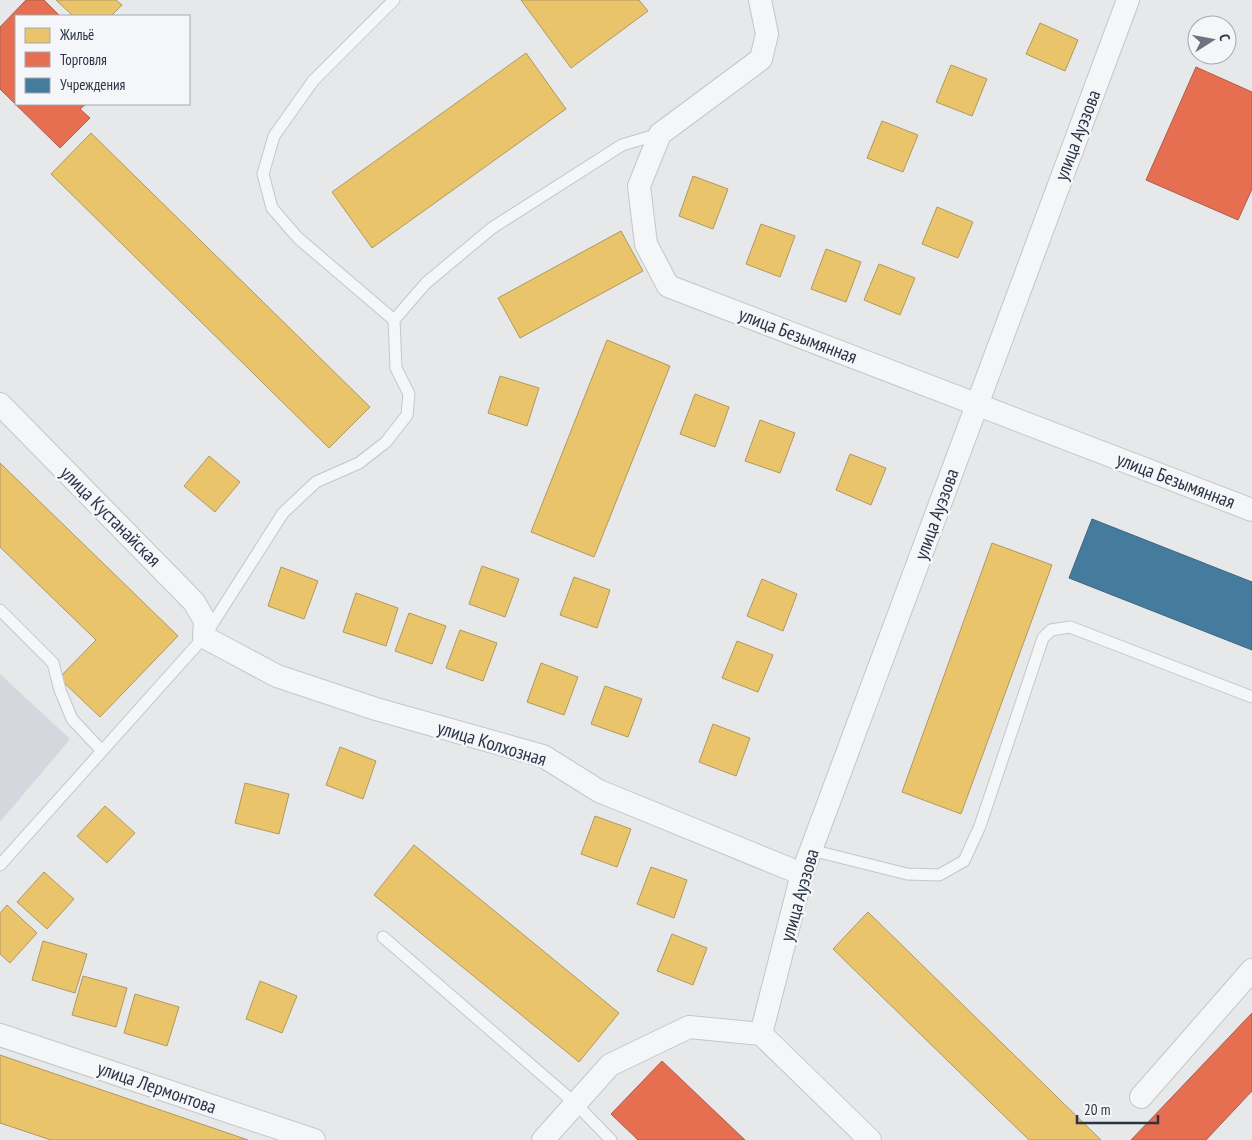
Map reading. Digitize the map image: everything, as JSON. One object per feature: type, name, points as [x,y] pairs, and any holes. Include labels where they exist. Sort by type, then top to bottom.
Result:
[{"type":"street","points":[[660,134],[761,59],[767,34],[760,0]]},
{"type":"street","name":"улица Ауэзова","points":[[761,1034],[802,874],[977,403],[1122,2]]},
{"type":"street","name":"улица Безымянная","points":[[660,134],[639,186],[646,244],[668,286],[1252,510]]},
{"type":"street","name":"улица Кустанайская","points":[[0,404],[194,602],[204,621],[204,637]]},
{"type":"street","name":"улица Колхозная","points":[[204,637],[277,676],[376,709],[543,756],[599,791],[802,874]]},
{"type":"street","points":[[1141,1097],[1252,970]]},
{"type":"street","points":[[543,1140],[610,1065],[689,1027],[761,1034],[870,1140]]},
{"type":"street","name":"улица Лермонтова","points":[[0,1035],[314,1140]]},
{"type":"lane","points":[[394,0],[313,81],[274,136],[263,174],[272,208],[298,238],[394,320]]},
{"type":"lane","points":[[0,865],[204,637],[283,513],[316,482],[366,458],[386,442],[407,415],[409,394],[396,368],[394,320],[426,283],[492,228],[622,144],[660,134]]},
{"type":"lane","points":[[0,610],[53,663],[60,690],[72,719],[102,751]]},
{"type":"lane","points":[[811,850],[907,874],[939,875],[964,861],[980,826],[1044,638],[1050,630],[1070,626],[1252,697]]},
{"type":"lane","points":[[384,937],[576,1104],[611,1140]]},
{"type":"shaded area","points":[[0,674],[70,739],[0,822]]},
{"type":"building: Жильё","points":[[56,0],[116,0],[122,5],[112,15],[72,15]]},
{"type":"building: Жильё","points":[[521,0],[639,0],[648,11],[571,68]]},
{"type":"building: Жильё","points":[[1040,23],[1078,40],[1065,71],[1026,54]]},
{"type":"building: Жильё","points":[[526,53],[566,109],[372,248],[332,192]]},
{"type":"building: Жильё","points":[[951,65],[987,79],[972,116],[936,102]]},
{"type":"building: Жильё","points":[[882,121],[918,135],[903,172],[867,158]]},
{"type":"building: Жильё","points":[[91,133],[370,407],[329,448],[51,174]]},
{"type":"building: Жильё","points":[[693,176],[728,189],[713,229],[679,216]]},
{"type":"building: Жильё","points":[[937,207],[973,222],[958,258],[922,244]]},
{"type":"building: Жильё","points":[[761,224],[795,236],[780,277],[746,264]]},
{"type":"building: Жильё","points":[[621,231],[643,271],[520,338],[498,298]]},
{"type":"building: Жильё","points":[[826,249],[861,262],[846,302],[811,289]]},
{"type":"building: Жильё","points":[[879,264],[915,278],[900,315],[864,300]]},
{"type":"building: Жильё","points":[[607,340],[670,366],[594,557],[531,532]]},
{"type":"building: Жильё","points":[[500,376],[539,388],[527,426],[488,413]]},
{"type":"building: Жильё","points":[[695,394],[729,407],[715,447],[680,434]]},
{"type":"building: Жильё","points":[[760,420],[795,433],[780,473],[745,461]]},
{"type":"building: Жильё","points":[[850,454],[886,468],[871,505],[836,490]]},
{"type":"building: Жильё","points":[[209,456],[240,482],[215,512],[184,486]]},
{"type":"building: Жильё","points":[[0,463],[178,636],[100,717],[59,678],[96,640],[0,547]]},
{"type":"building: Жильё","points":[[992,543],[1052,565],[961,814],[902,792]]},
{"type":"building: Жильё","points":[[482,566],[519,579],[505,617],[469,604]]},
{"type":"building: Жильё","points":[[281,567],[318,581],[304,619],[268,606]]},
{"type":"building: Жильё","points":[[574,577],[610,590],[597,628],[560,615]]},
{"type":"building: Жильё","points":[[762,579],[797,594],[783,631],[747,616]]},
{"type":"building: Жильё","points":[[356,593],[398,608],[386,646],[343,632]]},
{"type":"building: Жильё","points":[[409,613],[446,626],[432,664],[395,651]]},
{"type":"building: Жильё","points":[[460,630],[497,643],[483,681],[446,668]]},
{"type":"building: Жильё","points":[[737,641],[773,655],[758,692],[722,678]]},
{"type":"building: Жильё","points":[[541,663],[578,677],[564,715],[527,702]]},
{"type":"building: Жильё","points":[[605,686],[642,699],[628,737],[591,724]]},
{"type":"building: Жильё","points":[[713,724],[750,738],[736,776],[699,762]]},
{"type":"building: Жильё","points":[[340,747],[376,761],[363,799],[326,785]]},
{"type":"building: Жильё","points":[[245,783],[289,794],[279,834],[235,823]]},
{"type":"building: Жильё","points":[[105,806],[135,833],[107,863],[77,836]]},
{"type":"building: Жильё","points":[[595,816],[631,829],[617,867],[581,854]]},
{"type":"building: Жильё","points":[[414,845],[619,1013],[579,1062],[374,895]]},
{"type":"building: Жильё","points":[[651,867],[687,880],[674,918],[637,904]]},
{"type":"building: Жильё","points":[[44,872],[74,899],[47,929],[17,902]]},
{"type":"building: Жильё","points":[[7,905],[37,933],[10,963],[0,954],[0,913]]},
{"type":"building: Жильё","points":[[868,912],[1101,1140],[1029,1140],[833,949]]},
{"type":"building: Жильё","points":[[672,934],[707,948],[693,985],[657,971]]},
{"type":"building: Жильё","points":[[43,941],[87,954],[75,993],[32,980]]},
{"type":"building: Жильё","points":[[83,976],[127,988],[116,1027],[72,1015]]},
{"type":"building: Жильё","points":[[260,981],[297,996],[282,1033],[246,1019]]},
{"type":"building: Жильё","points":[[135,994],[179,1007],[167,1046],[124,1033]]},
{"type":"building: Жильё","points":[[0,1055],[248,1140],[51,1140],[0,1123]]},
{"type":"building: Торговля","points":[[26,0],[44,0],[59,15],[15,15],[15,104],[0,89],[0,27]]},
{"type":"building: Торговля","points":[[1196,67],[1252,92],[1252,189],[1238,220],[1146,180]]},
{"type":"building: Торговля","points":[[16,105],[85,105],[80,109],[90,118],[60,148]]},
{"type":"building: Торговля","points":[[1252,1013],[1252,1091],[1206,1140],[1131,1140]]},
{"type":"building: Торговля","points":[[662,1061],[745,1140],[638,1140],[611,1114]]},
{"type":"building: Учреждения","points":[[1092,519],[1252,582],[1252,650],[1069,578]]}]
